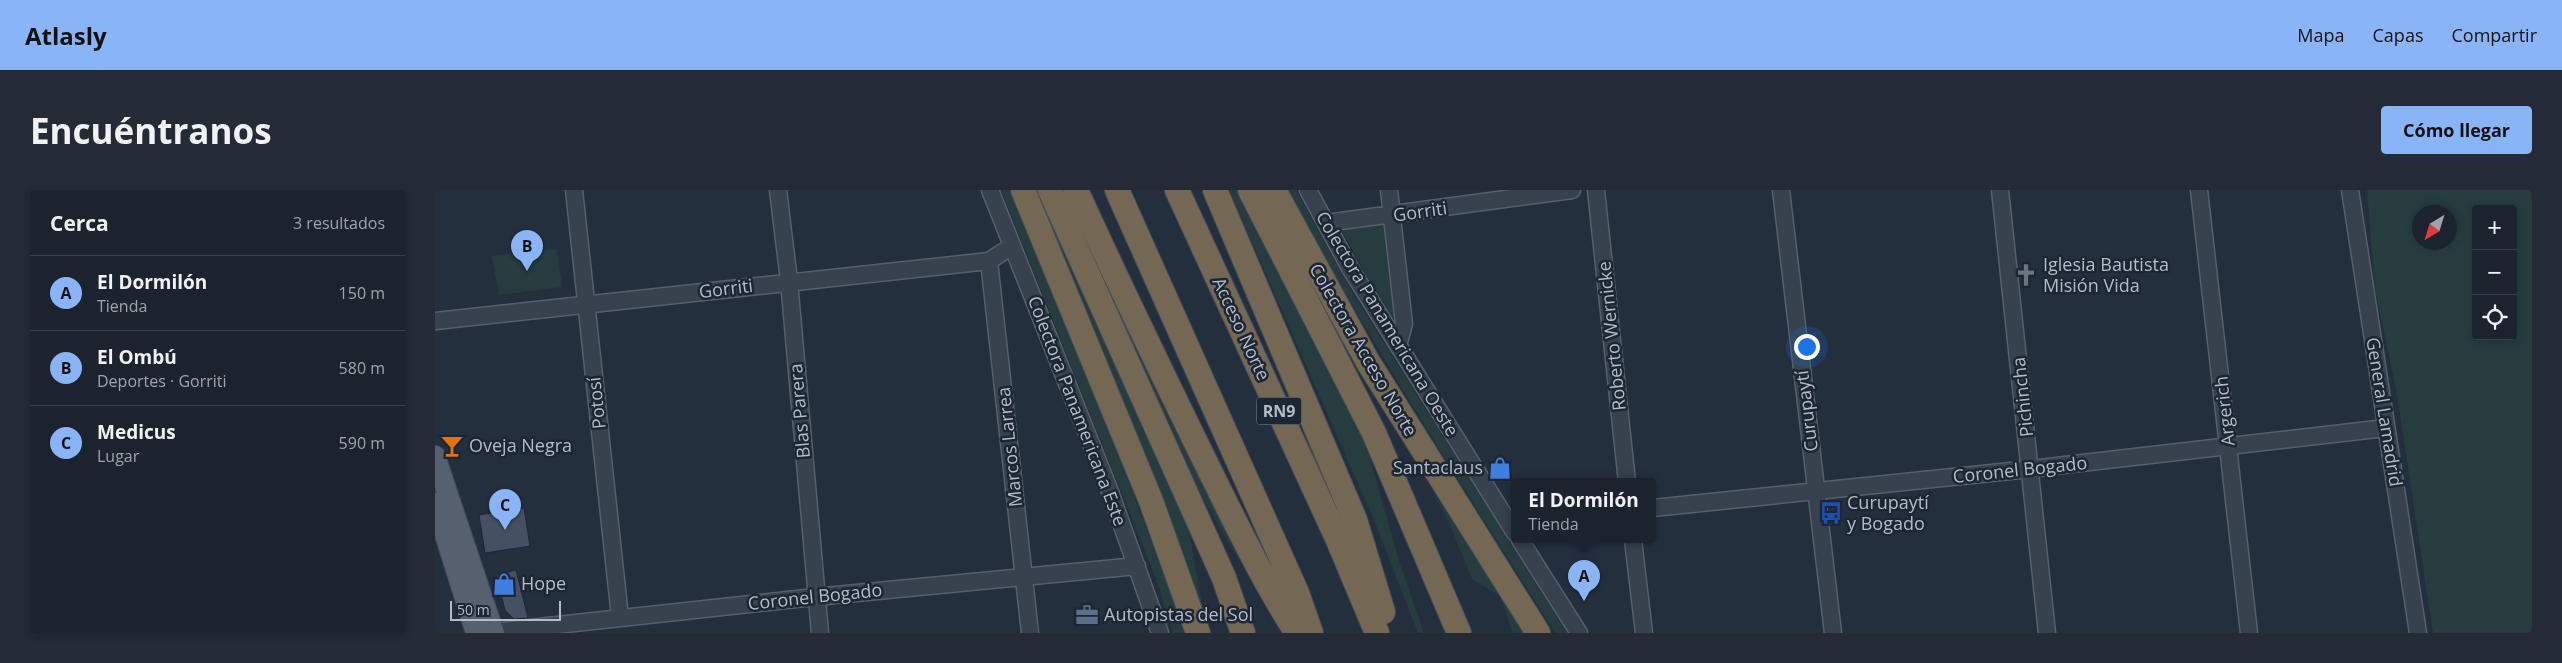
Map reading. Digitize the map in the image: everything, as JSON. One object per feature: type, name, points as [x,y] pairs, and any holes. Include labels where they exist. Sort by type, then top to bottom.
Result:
[{"type":"highway","points":[[1023,190],[1151,501],[1198,633]]},
{"type":"highway","points":[[1051,190],[1224,578],[1243,633]]},
{"type":"highway","points":[[1075,190],[1123,293],[1229,509],[1278,604],[1297,633]]},
{"type":"highway","points":[[1117,190],[1297,593],[1311,633]]},
{"type":"highway","name":"Acceso Norte","points":[[1177,190],[1338,540],[1377,633]]},
{"type":"highway","points":[[1215,190],[1355,520],[1389,633]]},
{"type":"highway","points":[[1250,190],[1374,433],[1459,633]]},
{"type":"highway","name":"Colectora Acceso Norte","points":[[1274,190],[1368,362],[1538,633]]},
{"type":"main road","points":[[435,456],[486,632]]},
{"type":"main road","points":[[435,503],[486,632]]},
{"type":"street","name":"Potosí","points":[[574,190],[620,617]]},
{"type":"street","name":"Blas Parera","points":[[779,190],[789,281],[815,597],[820,633]]},
{"type":"street","name":"Colectora Panamericana Este","points":[[990,190],[1137,566],[1159,633]]},
{"type":"street","name":"Colectora Panamericana Oeste","points":[[1308,190],[1398,346],[1511,525]]},
{"type":"street","points":[[1389,190],[1404,324],[1398,346]]},
{"type":"street","name":"Gorriti","points":[[1326,223],[1391,216],[1572,190]]},
{"type":"street","name":"Roberto Wernicke","points":[[1597,190],[1627,478]]},
{"type":"street","name":"Curupaytí","points":[[1781,190],[1833,633]]},
{"type":"street","name":"Pichincha","points":[[2000,190],[2047,633]]},
{"type":"street","name":"Argerich","points":[[2199,190],[2249,633]]},
{"type":"street","name":"General Lamadrid","points":[[2350,190],[2418,633]]},
{"type":"street","name":"Gorriti","points":[[435,321],[789,281],[989,261],[1012,246]]},
{"type":"street","name":"Marcos Larrea","points":[[989,261],[1030,633]]},
{"type":"street","name":"Coronel Bogado","points":[[1656,508],[2030,469],[2386,428]]},
{"type":"street","name":"Colectora Panamericana Oeste","points":[[1522,543],[1579,633]]},
{"type":"street","points":[[1633,543],[1644,633]]},
{"type":"street","name":"Coronel Bogado","points":[[486,632],[815,597],[1137,566]]},
{"type":"green space","points":[[1001,190],[1011,190],[1125,472],[1186,633],[1173,633],[1157,581]]},
{"type":"green space","points":[[1035,190],[1044,190],[1177,486],[1189,531],[1202,605]]},
{"type":"green space","points":[[1059,190],[1065,190],[1241,564],[1189,475]]},
{"type":"green space","points":[[1229,190],[1246,190],[1363,433],[1399,561],[1424,633],[1418,633],[1374,520]]},
{"type":"green space","points":[[1287,190],[1296,190],[1353,294],[1567,633],[1555,633],[1384,358]]},
{"type":"green space","points":[[2367,190],[2532,190],[2532,633],[2433,633],[2397,394],[2375,288]]},
{"type":"green space","points":[[1387,224],[1395,317],[1393,319],[1390,317],[1341,229]]},
{"type":"green space","points":[[557,249],[562,287],[499,295],[492,256]]},
{"type":"green space","points":[[1428,486],[1467,540],[1524,633],[1513,633],[1500,596],[1472,579],[1447,518]]},
{"type":"building","points":[[524,508],[530,546],[485,553],[479,515]]},
{"type":"building","points":[[516,570],[528,618],[514,619],[505,610],[496,575]]},
{"type":"place","name":"El Ombú","points":[[527,271]]},
{"type":"place","name":"Iglesia Bautista Misión Vida","points":[[2026,275]]},
{"type":"place","name":"Oveja Negra","points":[[452,446]]},
{"type":"place","name":"Santaclaus","points":[[1500,468]]},
{"type":"place","name":"Curupaytí y Bogado","points":[[1831,513]]},
{"type":"place","name":"Medicus","points":[[505,530]]},
{"type":"place","name":"Hope","points":[[504,584]]},
{"type":"place","name":"El Dormilón","points":[[1584,601]]},
{"type":"place","name":"Autopistas del Sol","points":[[1087,615]]}]
